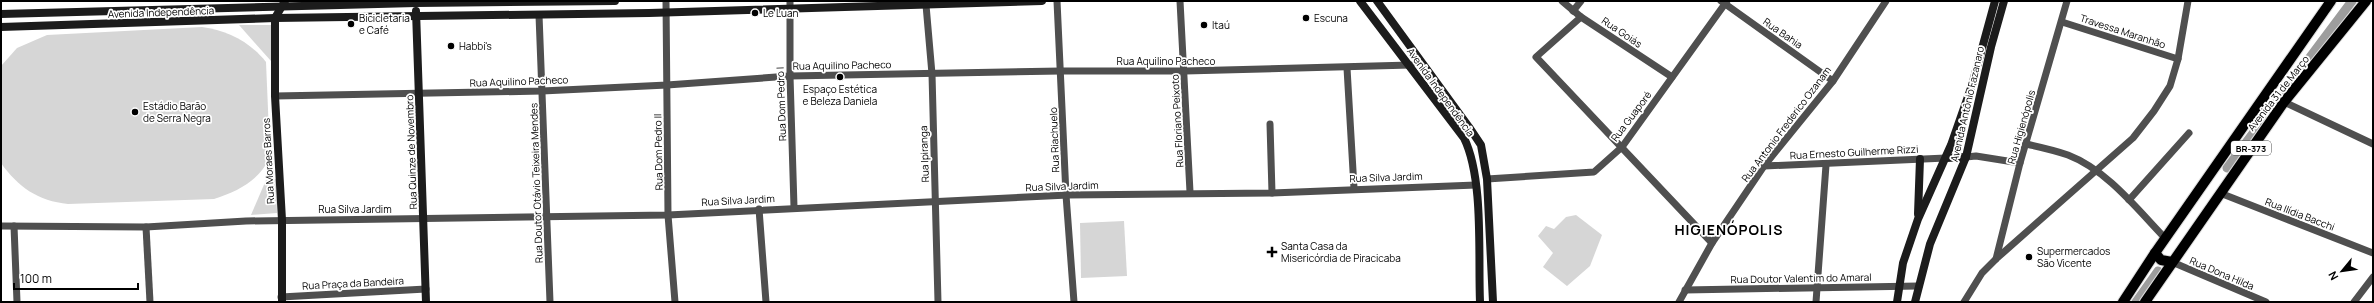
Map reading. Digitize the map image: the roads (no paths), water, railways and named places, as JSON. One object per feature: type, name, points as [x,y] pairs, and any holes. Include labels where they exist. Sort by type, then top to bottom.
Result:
[{"type":"main road","points":[[334,1],[343,6]]},
{"type":"main road","name":"Avenida Independência","points":[[1,14],[282,4],[343,6],[416,2],[615,1]]},
{"type":"main road","name":"Avenida Independência","points":[[1,27],[275,18],[664,13],[790,4],[926,5],[1042,1]]},
{"type":"main road","name":"Avenida Independência","points":[[1360,1],[1411,65],[1464,138],[1472,154],[1476,185],[1480,302]]},
{"type":"main road","name":"Avenida Independência","points":[[1377,1],[1481,145],[1487,179],[1493,302]]},
{"type":"main road","name":"Avenida Antônio Fazanaro","points":[[1918,219],[1946,158],[1972,85],[1994,1]]},
{"type":"main road","name":"Avenida Antônio Fazanaro","points":[[1915,302],[1930,244],[1966,157],[1991,46],[2004,1]]},
{"type":"main road","name":"Avenida 31 de Março","points":[[2123,302],[2165,238],[2331,1]]},
{"type":"main road","name":"Avenida 31 de Março","points":[[2145,302],[2284,102],[2366,1]]},
{"type":"main road","name":"Rua Quinze de Novembro","points":[[416,2],[426,302]]},
{"type":"main road","points":[[275,18],[282,4]]},
{"type":"main road","points":[[1,18],[13,14]]},
{"type":"main road","name":"Rua Moraes Barros","points":[[275,18],[275,96],[282,220],[281,300]]},
{"type":"main road","points":[[1946,158],[1966,157]]},
{"type":"main road","points":[[1897,302],[1903,263],[1918,219],[1920,159]]},
{"type":"main road","points":[[2155,253],[2164,262],[2172,262]]},
{"type":"street","name":"Rua Dom Pedro II","points":[[666,1],[664,13],[667,86],[668,215],[675,302]]},
{"type":"street","name":"Rua Riachuelo","points":[[1057,1],[1066,195],[1074,302]]},
{"type":"street","name":"Rua Floriano Peixoto","points":[[1180,1],[1185,71],[1190,192]]},
{"type":"street","name":"Rua Goiás","points":[[1562,1],[1581,17],[1672,77]]},
{"type":"street","points":[[1573,11],[1581,1]]},
{"type":"street","name":"Rua Antonio Frederico Ozanam","points":[[1679,302],[1712,243],[1764,166],[1833,81],[1886,1]]},
{"type":"street","name":"Rua Higienópolis","points":[[1996,259],[2020,163],[2067,1]]},
{"type":"street","points":[[1964,302],[1982,274],[1996,259],[2094,170],[2133,138],[2154,111],[2170,86],[2178,59],[2188,1]]},
{"type":"street","name":"Rua Guaporé","points":[[1487,179],[1594,172],[1622,147],[1725,2]]},
{"type":"street","name":"Rua Bahia","points":[[1725,2],[1833,81]]},
{"type":"street","name":"Rua Dom Pedro I","points":[[790,4],[790,76],[794,207]]},
{"type":"street","name":"Rua Ipiranga","points":[[926,5],[932,74],[938,302]]},
{"type":"street","name":"Rua Doutor Otávio Teixeira Mendes","points":[[539,15],[550,302]]},
{"type":"street","points":[[1581,17],[1536,57],[1712,243]]},
{"type":"street","name":"Travessa Maranhão","points":[[2062,22],[2178,59]]},
{"type":"street","name":"Rua Aquilino Pacheco","points":[[275,96],[542,91],[667,86],[790,76],[1061,71],[1185,71],[1347,68],[1411,65]]},
{"type":"street","points":[[1347,68],[1354,188]]},
{"type":"street","points":[[2284,102],[2373,144]]},
{"type":"street","points":[[1270,124],[1272,193]]},
{"type":"street","points":[[2128,200],[2189,133]]},
{"type":"street","points":[[2026,144],[2068,155],[2094,170],[2128,200],[2165,238]]},
{"type":"street","points":[[1966,157],[1976,156],[2020,163]]},
{"type":"street","name":"Rua Ernesto Guilherme Rizzi","points":[[1764,166],[1826,165],[1946,158]]},
{"type":"street","points":[[1816,302],[1826,165]]},
{"type":"street","name":"Rua Silva Jardim","points":[[1,226],[146,227],[282,220],[547,218],[668,215],[794,207],[1066,195],[1190,192],[1272,193],[1354,188],[1476,185]]},
{"type":"street","name":"Rua Ilídia Bacchi","points":[[2220,193],[2373,253]]},
{"type":"street","points":[[759,209],[766,302]]},
{"type":"street","points":[[14,226],[17,302]]},
{"type":"street","points":[[146,227],[150,302]]},
{"type":"street","name":"Rua Dona Hilda","points":[[2172,262],[2266,302]]},
{"type":"street","points":[[2354,302],[2373,277]]},
{"type":"street","name":"Rua Doutor Valentim do Amaral","points":[[1685,290],[1918,286]]},
{"type":"street","name":"Rua Praça da Bandeira","points":[[281,300],[426,289]]},
{"type":"waterway","points":[[2227,168],[2352,1]]},
{"type":"waterway","points":[[2136,302],[2158,271]]},
{"type":"place","name":"Le Luan","points":[[755,13]]},
{"type":"place","name":"Escuna","points":[[1306,18]]},
{"type":"place","name":"Bicicletaria e Café","points":[[351,24]]},
{"type":"place","name":"Itaú","points":[[1204,25]]},
{"type":"place","name":"Habbi's","points":[[451,46]]},
{"type":"place","name":"Espaço Estética e Beleza Daniela","points":[[840,77]]},
{"type":"place","name":"Estádio Barão de Serra Negra","points":[[135,112]]},
{"type":"place","name":"Santa Casa da Misericórdia de Piracicaba","points":[[1272,252]]},
{"type":"place","name":"Supermercados São Vicente","points":[[2029,257]]},
{"type":"district","name":"HIGIENÓPOLIS","points":[[1729,229]]}]
